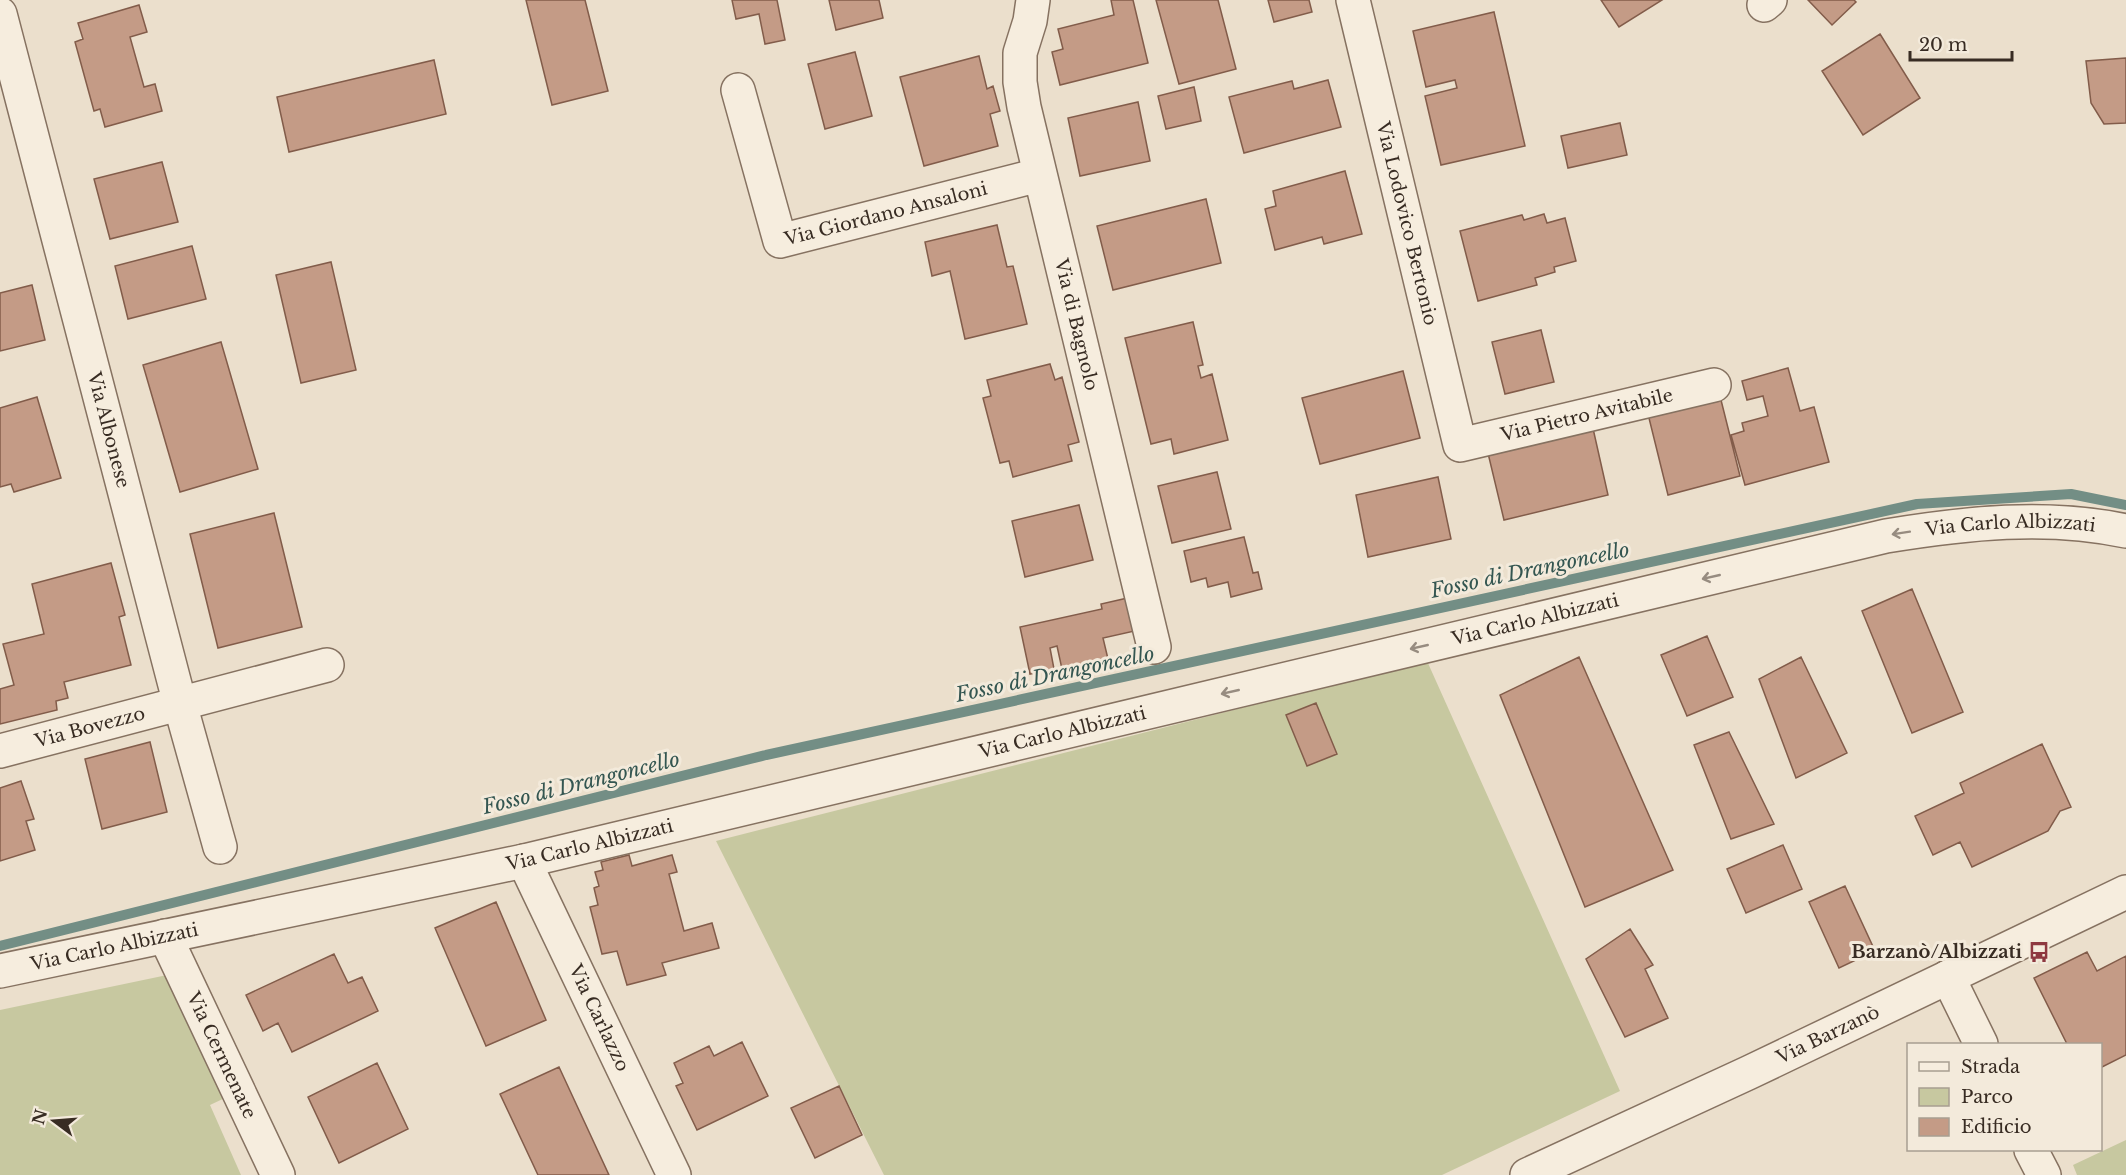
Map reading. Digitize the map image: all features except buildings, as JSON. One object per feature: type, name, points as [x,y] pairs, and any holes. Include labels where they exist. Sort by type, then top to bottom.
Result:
[{"type":"street","name":"Via di Bagnolo","points":[[1033,0],[1030,21],[1020,53],[1020,82],[1039,176],[1154,647]]},
{"type":"street","name":"Via Lodovico Bertonio","points":[[1353,0],[1460,445]]},
{"type":"street","name":"Via Albonese","points":[[0,14],[180,704],[220,847]]},
{"type":"street","name":"Via Giordano Ansaloni","points":[[738,90],[780,241],[1039,176]]},
{"type":"street","name":"Via Pietro Avitabile","points":[[1460,445],[1714,385]]},
{"type":"street","name":"Via Carlo Albizzati","points":[[0,971],[524,861],[1886,536],[1946,526],[2012,521],[2083,524],[2126,531]]},
{"type":"street","name":"Via Bovezzo","points":[[0,751],[327,665]]},
{"type":"street","name":"Via Carlazzo","points":[[524,861],[674,1175]]},
{"type":"street","name":"Via Barzanò","points":[[1527,1175],[1759,1068],[2126,892]]},
{"type":"street","name":"Via Cermenate","points":[[165,936],[278,1175]]},
{"type":"street","points":[[1948,977],[1981,1043]]},
{"type":"street","points":[[2032,1151],[2043,1175]]},
{"type":"green space","points":[[1427,661],[1620,1091],[1442,1175],[884,1175],[716,841]]},
{"type":"green space","points":[[172,974],[227,1097],[210,1105],[241,1175],[0,1175],[0,1010]]},
{"type":"green space","points":[[2126,1140],[2126,1175],[2077,1175],[2073,1165]]},
{"type":"waterway","name":"Fosso di Drangoncello","points":[[0,946],[766,755],[1917,504],[2071,494],[2126,505]]},
{"type":"place","name":"Barzanò/Albizzati","points":[[2039,952]]}]
